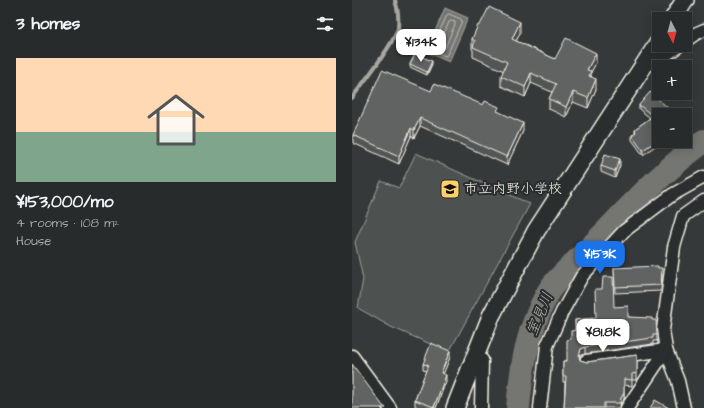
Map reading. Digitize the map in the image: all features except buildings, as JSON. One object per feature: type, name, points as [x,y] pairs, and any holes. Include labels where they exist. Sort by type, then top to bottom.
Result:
[{"type":"street","points":[[677,12],[685,0]]},
{"type":"street","points":[[692,37],[704,30]]},
{"type":"street","points":[[455,408],[491,316],[536,231],[652,52]]},
{"type":"street","points":[[661,52],[664,56],[670,52]]},
{"type":"street","points":[[540,408],[546,346],[562,312],[582,276],[624,231],[672,195],[704,177]]},
{"type":"street","points":[[684,408],[678,381],[666,350],[663,330],[674,247],[683,216],[704,201]]},
{"type":"street","points":[[586,361],[666,350]]},
{"type":"street","points":[[627,408],[666,350]]},
{"type":"street","points":[[475,354],[482,360],[481,408]]},
{"type":"street","points":[[352,356],[390,408]]},
{"type":"shaded area","points":[[416,153],[530,204],[449,352],[391,327],[358,308],[363,279],[355,242],[381,181],[399,188]]},
{"type":"water","points":[[445,8],[468,18],[449,62],[426,52]]},
{"type":"waterway","points":[[352,98],[385,53],[396,35],[398,28],[398,10],[395,0]]},
{"type":"waterway","name":"室見川","points":[[518,408],[521,377],[527,348],[535,320],[549,291],[560,277],[627,210],[672,167],[704,141]]},
{"type":"place","name":"市立内野小学校","points":[[450,189]]}]
